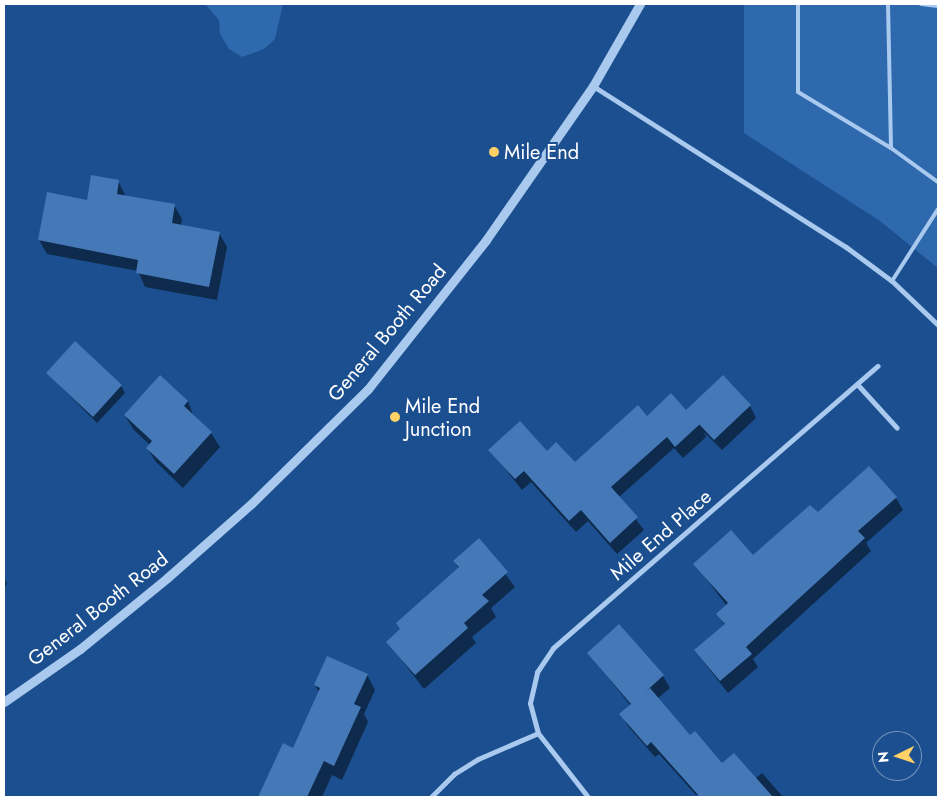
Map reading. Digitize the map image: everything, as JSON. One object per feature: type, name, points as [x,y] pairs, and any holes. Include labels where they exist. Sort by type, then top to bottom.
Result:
[{"type":"street","name":"General Booth Road","points":[[4,702],[80,649],[167,578],[251,504],[368,389],[486,240],[592,86],[640,4]]},
{"type":"street","points":[[592,86],[808,222],[892,281],[938,324]]},
{"type":"street","name":"Mile End Place","points":[[588,797],[538,733],[530,703],[537,672],[553,648],[877,366]]},
{"type":"street","points":[[857,384],[897,428]]},
{"type":"street","points":[[430,797],[454,774],[478,759],[538,733]]},
{"type":"lane","points":[[798,4],[798,92],[891,148],[938,182]]},
{"type":"lane","points":[[888,4],[891,148]]},
{"type":"lane","points":[[921,4],[938,6]]},
{"type":"lane","points":[[892,281],[938,209]]},
{"type":"shaded area","points":[[205,4],[283,4],[275,39],[264,49],[242,57],[229,49],[220,34],[219,20]]},
{"type":"shaded area","points":[[744,4],[938,4],[938,268],[880,221],[744,133]]},
{"type":"building","points":[[91,175],[119,180],[117,194],[175,204],[172,223],[220,232],[209,287],[136,273],[138,260],[38,240],[47,192],[87,200]]},
{"type":"building","points":[[75,341],[122,385],[93,417],[46,373]]},
{"type":"building","points":[[160,375],[188,401],[184,406],[212,432],[174,474],[146,448],[152,441],[124,415]]},
{"type":"building","points":[[723,375],[751,405],[714,440],[699,425],[675,447],[667,437],[611,487],[638,517],[610,543],[581,510],[569,521],[524,471],[515,479],[488,450],[520,421],[547,451],[556,442],[575,462],[638,405],[647,416],[671,393],[686,410]]},
{"type":"building","points":[[869,466],[897,497],[858,531],[865,538],[746,647],[752,654],[720,681],[694,650],[725,624],[716,614],[728,603],[693,564],[731,530],[753,555],[810,505],[818,512]]},
{"type":"building","points":[[479,538],[508,572],[482,595],[489,601],[464,623],[468,628],[415,675],[386,642],[400,629],[396,623],[459,567],[453,561]]},
{"type":"building","points":[[619,624],[664,675],[643,694],[650,688],[690,735],[695,731],[722,763],[734,753],[773,797],[700,797],[651,742],[647,746],[619,714],[631,704],[587,653]]},
{"type":"building","points":[[327,656],[368,674],[354,704],[361,707],[334,766],[324,761],[307,797],[258,797],[283,743],[293,748],[320,688],[314,685]]},
{"type":"place","name":"Mile End","points":[[494,152]]},
{"type":"place","name":"Mile End Junction","points":[[395,417]]}]
